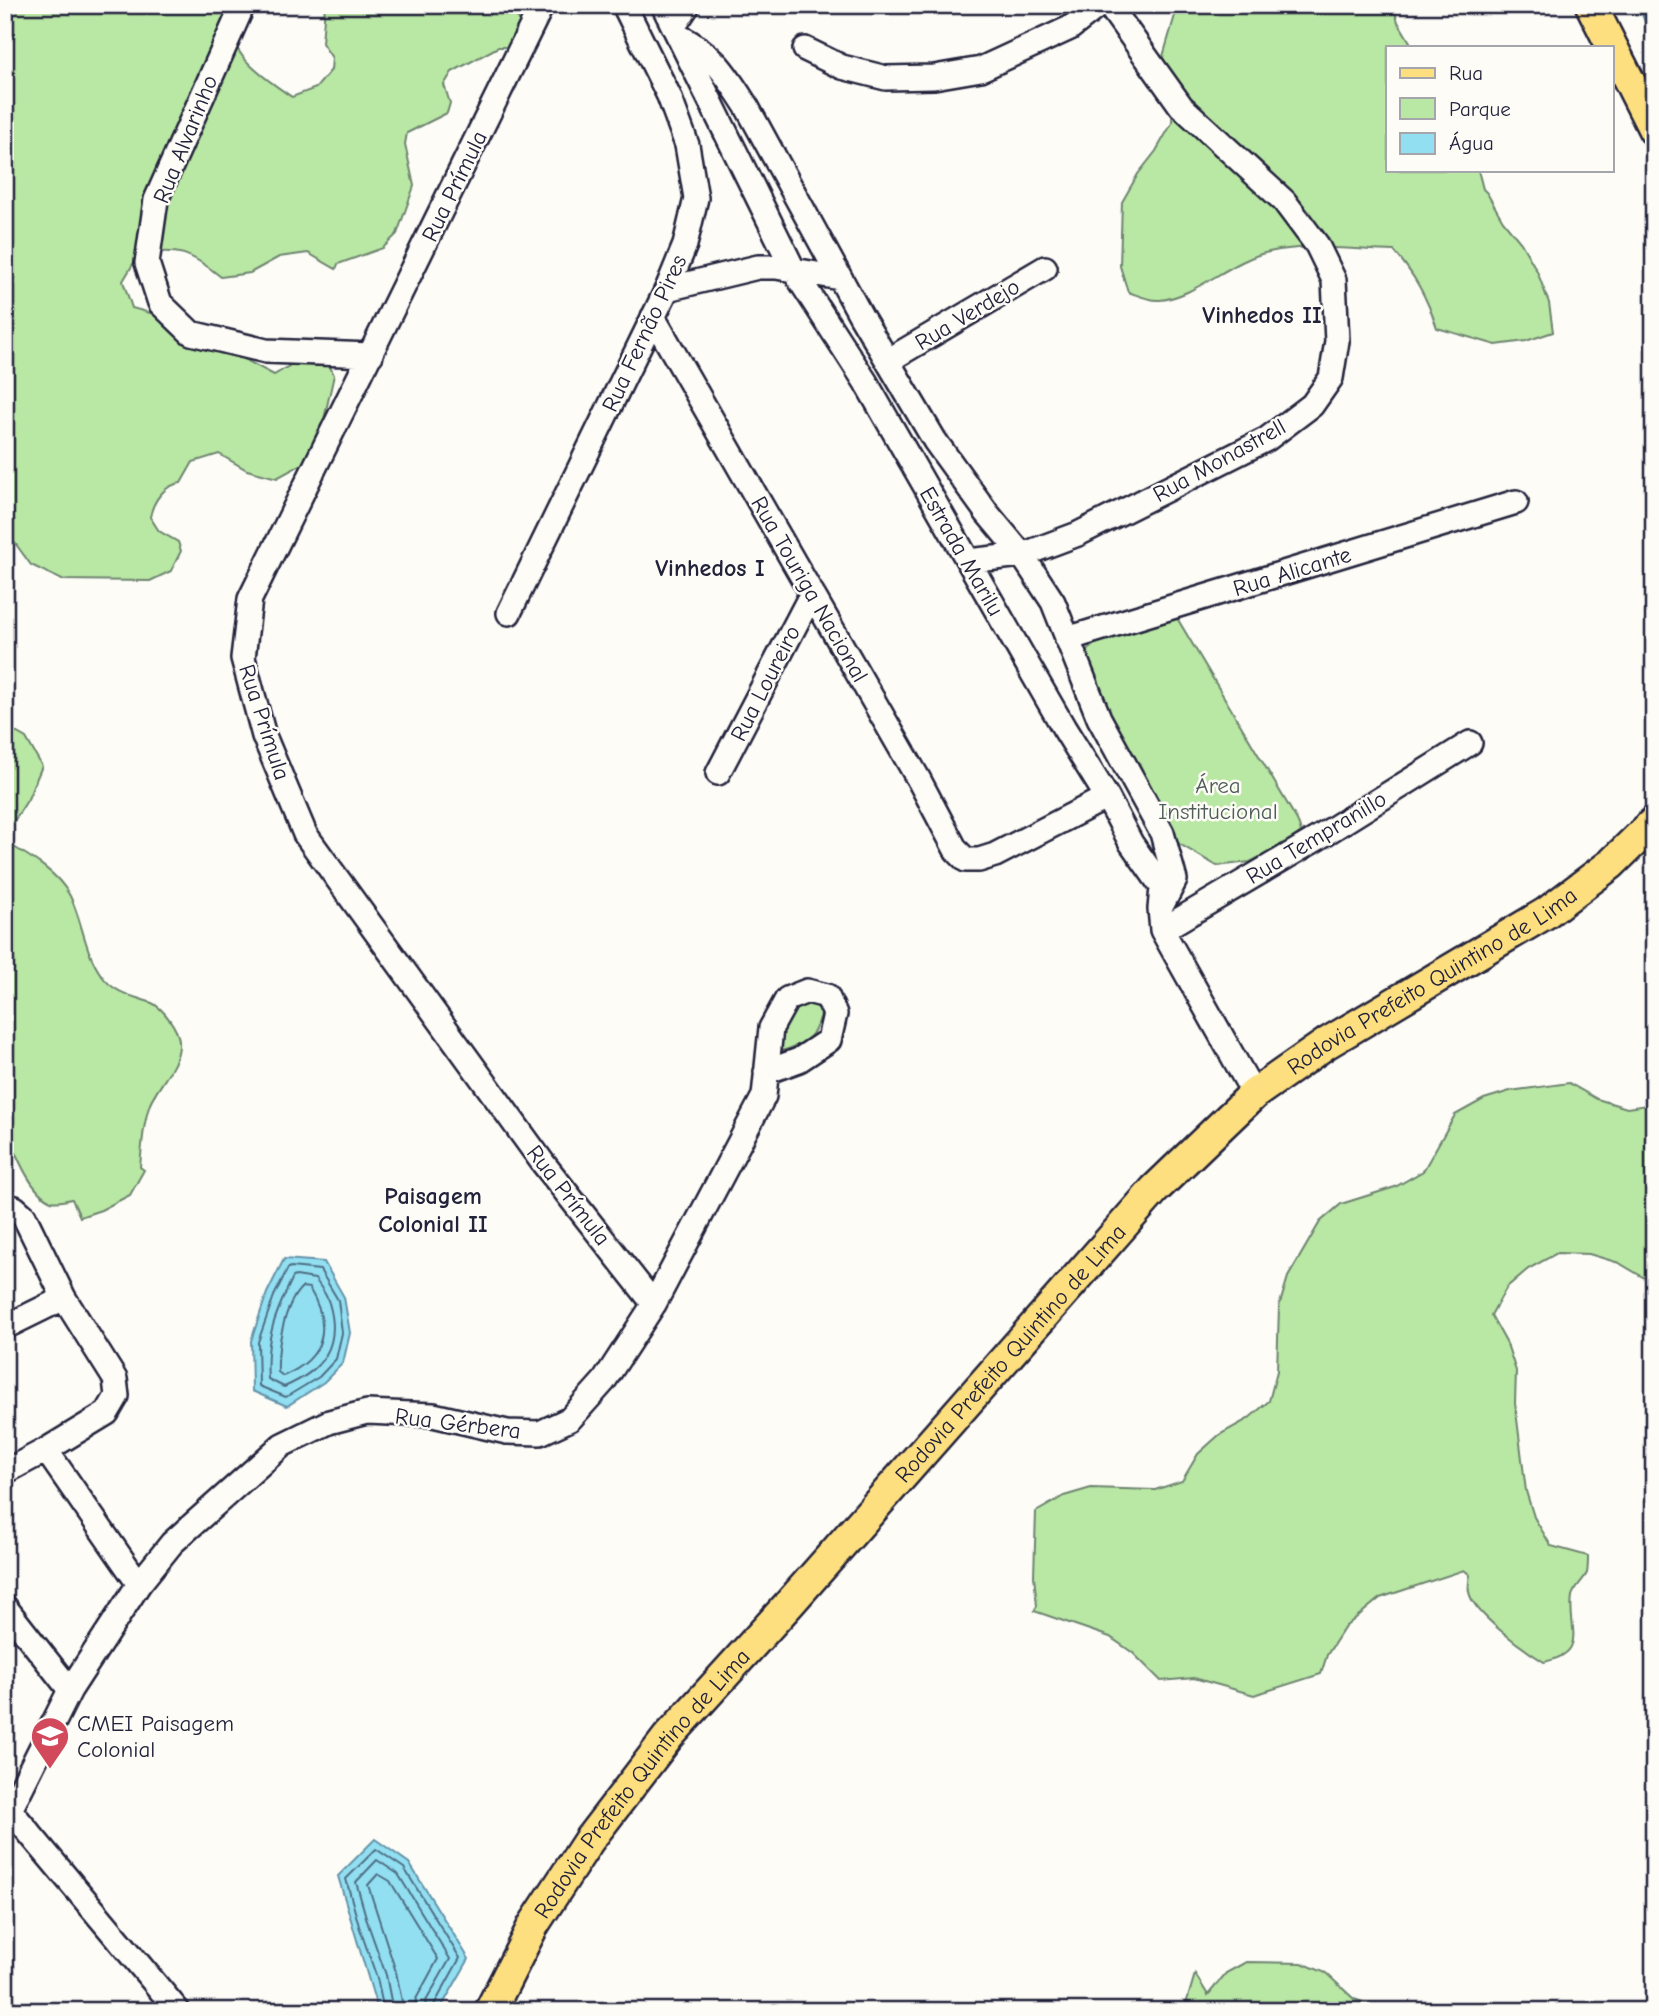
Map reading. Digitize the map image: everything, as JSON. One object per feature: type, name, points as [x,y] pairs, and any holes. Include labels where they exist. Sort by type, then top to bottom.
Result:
[{"type":"main road","points":[[1591,5],[1612,46]]},
{"type":"main road","points":[[1614,51],[1654,130]]},
{"type":"main road","name":"Rodovia Prefeito Quintino de Lima","points":[[490,2011],[534,1924],[582,1850],[668,1737],[789,1604],[1155,1188],[1254,1094],[1327,1043],[1546,913],[1611,863],[1654,822]]},
{"type":"street","name":"Rua Alvarinho","points":[[243,5],[156,200],[147,263],[160,303],[191,333],[266,351],[370,355]]},
{"type":"street","name":"Rua Prímula","points":[[542,5],[250,599],[243,658],[264,736],[305,834],[543,1163],[654,1304]]},
{"type":"street","name":"Rua Fernão Pires","points":[[509,613],[667,289],[685,245],[696,198],[687,145],[669,96],[624,5]]},
{"type":"street","name":"Estrada Marilu","points":[[663,5],[794,271],[865,381],[1107,797],[1131,843],[1162,887],[1161,919],[1254,1094]]},
{"type":"street","points":[[688,5],[676,31],[714,58],[727,74],[840,278],[936,441],[987,513],[1022,555],[1052,602],[1099,718],[1162,832],[1175,880],[1161,919]]},
{"type":"street","points":[[805,49],[842,67],[886,78],[934,76],[981,69],[1070,28],[1099,5]]},
{"type":"street","name":"Rua Monastrell","points":[[968,561],[1022,555],[1078,534],[1267,439],[1312,405],[1331,378],[1337,341],[1334,280],[1317,245],[1284,201],[1181,106],[1109,5]]},
{"type":"street","points":[[667,289],[758,267],[776,267],[840,278]]},
{"type":"street","name":"Rua Verdejo","points":[[889,360],[1045,268]]},
{"type":"street","name":"Rua Touriga Nacional","points":[[653,317],[919,780],[956,850],[966,860],[979,860],[995,855],[1107,797]]},
{"type":"street","name":"Rua Alicante","points":[[1067,639],[1516,502]]},
{"type":"street","name":"Rua Loureiro","points":[[718,773],[812,593]]},
{"type":"street","name":"Rua Tempranillo","points":[[1161,919],[1318,838],[1470,743]]},
{"type":"street","name":"Rua Gérbera","points":[[7,1807],[70,1690],[139,1584],[172,1543],[282,1445],[329,1422],[367,1412],[433,1415],[507,1432],[540,1433],[570,1419],[604,1381],[654,1304],[764,1096],[766,1072]]},
{"type":"street","points":[[5,1205],[15,1208],[24,1216],[64,1298],[115,1379],[117,1396],[107,1413],[5,1472]]},
{"type":"street","points":[[5,1327],[64,1298]]},
{"type":"street","points":[[46,1450],[139,1584]]},
{"type":"street","points":[[5,1607],[70,1690]]},
{"type":"street","points":[[7,1807],[178,2011]]},
{"type":"green space","points":[[5,5],[242,5],[235,38],[241,55],[257,71],[292,97],[316,88],[331,70],[332,58],[322,43],[325,5],[511,5],[524,29],[515,54],[506,47],[498,47],[452,72],[444,85],[450,103],[447,113],[407,133],[405,144],[414,186],[397,234],[383,248],[338,264],[336,269],[308,253],[279,257],[250,273],[221,277],[201,262],[183,254],[139,254],[123,281],[132,308],[161,316],[189,332],[212,351],[244,359],[274,375],[289,366],[303,345],[319,345],[334,375],[318,446],[306,462],[277,478],[247,470],[219,454],[193,462],[181,483],[169,487],[160,495],[150,517],[159,531],[178,542],[181,551],[171,571],[150,581],[62,580],[31,565],[15,543],[5,539]]},
{"type":"green space","points":[[1178,5],[1393,5],[1398,22],[1412,46],[1386,46],[1386,172],[1479,172],[1483,189],[1537,271],[1549,303],[1553,332],[1526,341],[1496,345],[1437,328],[1420,287],[1394,251],[1315,247],[1284,249],[1241,262],[1200,286],[1173,297],[1152,300],[1128,292],[1120,266],[1122,202],[1172,123],[1173,91],[1162,60]]},
{"type":"green space","name":"Área Institucional","points":[[1177,618],[1297,820],[1301,832],[1285,844],[1250,862],[1217,866],[1176,842],[1121,738],[1084,653],[1099,640]]},
{"type":"green space","points":[[5,726],[26,738],[42,766],[28,799],[5,835]]},
{"type":"green space","points":[[5,842],[42,865],[65,887],[91,957],[102,976],[119,991],[156,1006],[173,1025],[179,1041],[179,1050],[173,1066],[150,1104],[141,1151],[140,1167],[144,1170],[130,1195],[80,1217],[72,1199],[51,1201],[38,1191],[11,1142],[5,1139]]},
{"type":"green space","points":[[806,1000],[822,1012],[815,1029],[807,1040],[778,1052],[783,1021]]},
{"type":"green space","points":[[1569,1083],[1597,1099],[1627,1108],[1654,1104],[1654,1287],[1619,1263],[1589,1254],[1557,1253],[1528,1269],[1507,1287],[1491,1315],[1507,1344],[1516,1371],[1515,1403],[1526,1491],[1534,1517],[1551,1546],[1588,1556],[1587,1573],[1572,1596],[1573,1637],[1567,1652],[1544,1662],[1489,1621],[1473,1601],[1469,1590],[1470,1575],[1464,1570],[1380,1598],[1345,1627],[1327,1655],[1321,1674],[1254,1695],[1194,1678],[1161,1681],[1133,1653],[1110,1637],[1034,1611],[1037,1606],[1034,1576],[1036,1512],[1064,1496],[1091,1488],[1155,1490],[1182,1481],[1198,1454],[1219,1435],[1248,1419],[1269,1401],[1277,1371],[1279,1307],[1288,1277],[1320,1222],[1341,1204],[1395,1187],[1423,1171],[1455,1115],[1484,1099],[1510,1091]]},
{"type":"green space","points":[[1246,1962],[1302,1963],[1326,1973],[1354,1999],[1389,2011],[1184,2011],[1195,1974],[1208,1995],[1226,1973]]},
{"type":"water","points":[[1638,5],[1654,5],[1654,43]]},
{"type":"water","points":[[284,1259],[324,1262],[344,1297],[350,1333],[343,1363],[324,1382],[287,1406],[252,1391],[251,1341],[267,1293]]},
{"type":"water","points":[[375,1839],[409,1863],[469,1959],[439,2011],[378,2011],[338,1876]]},
{"type":"place","name":"CMEI Paisagem Colonial","points":[[50,1770]]},
{"type":"district","name":"Vinhedos II","points":[[1262,315]]},
{"type":"district","name":"Vinhedos I","points":[[710,568]]},
{"type":"district","name":"Paisagem Colonial II","points":[[433,1210]]}]
